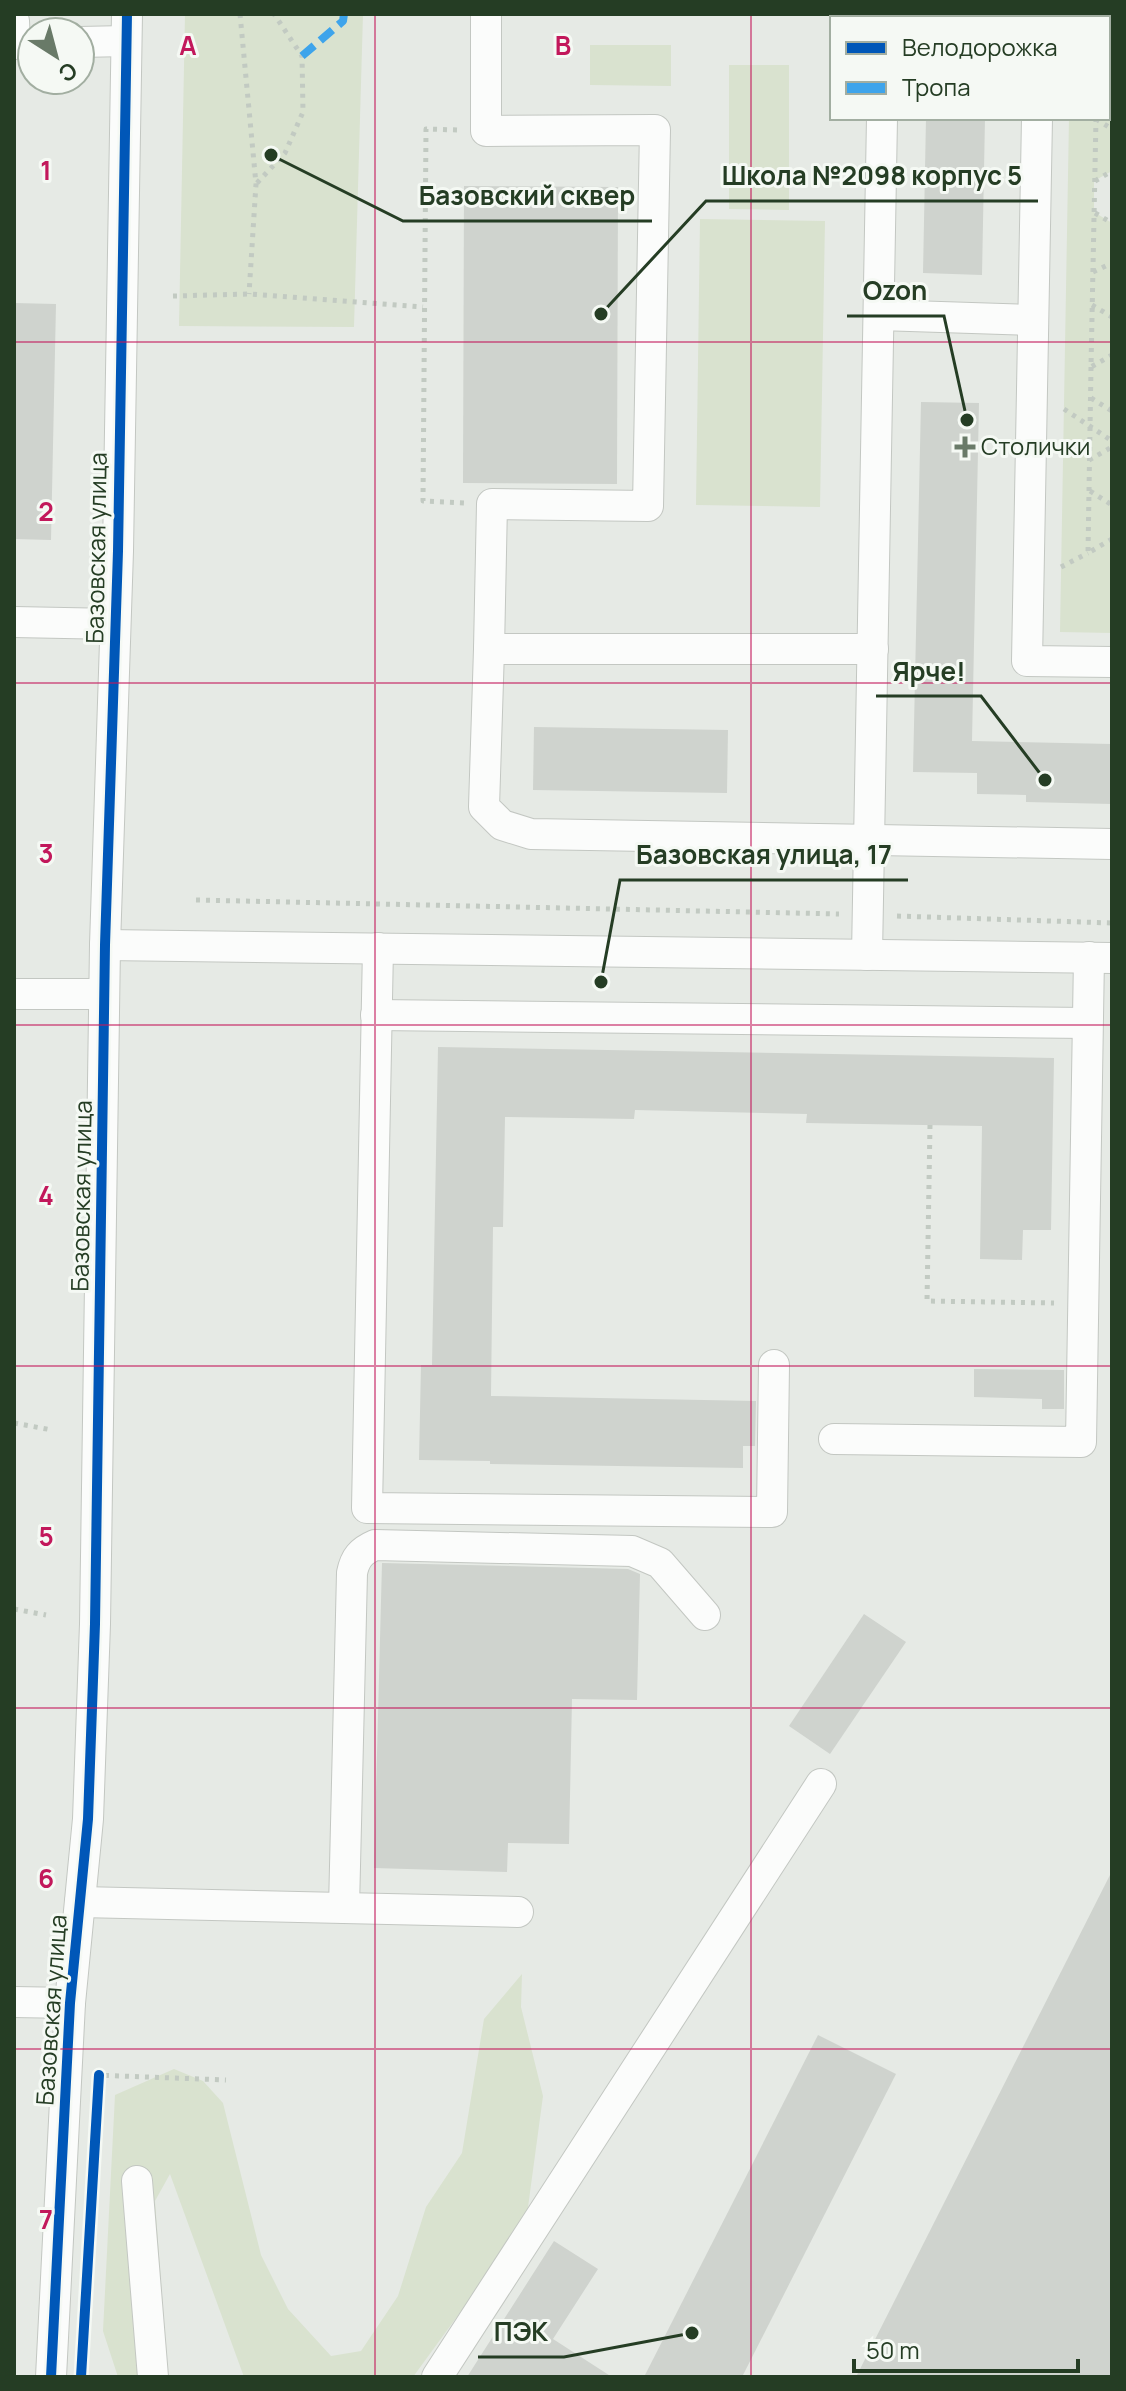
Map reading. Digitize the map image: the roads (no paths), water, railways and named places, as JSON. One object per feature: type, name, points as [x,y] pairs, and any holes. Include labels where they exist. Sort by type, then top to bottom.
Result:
[{"type":"street","points":[[486,14],[486,131],[655,130],[648,506],[492,504],[484,807],[502,825],[531,834],[1112,844]]},
{"type":"street","points":[[14,21],[14,44]]},
{"type":"street","points":[[96,37],[126,27]]},
{"type":"street","name":"Базовская улица","points":[[51,2377],[70,2003],[88,1819],[95,1624],[104,994],[115,624],[126,27]]},
{"type":"street","points":[[867,955],[882,120]]},
{"type":"street","points":[[1037,120],[1027,661],[1112,662]]},
{"type":"street","points":[[879,315],[1033,320]]},
{"type":"street","points":[[14,622],[115,624]]},
{"type":"street","points":[[489,649],[873,649]]},
{"type":"street","points":[[105,945],[1101,958],[1087,1023],[1081,1442],[834,1439]]},
{"type":"street","points":[[378,948],[367,1508],[772,1512],[774,1365]]},
{"type":"street","points":[[17,994],[104,994]]},
{"type":"street","points":[[376,1015],[1087,1023]]},
{"type":"street","points":[[344,1908],[352,1573],[354,1562],[366,1549],[375,1545],[632,1551],[649,1556],[671,1572],[705,1615]]},
{"type":"street","points":[[437,2377],[821,1784]]},
{"type":"street","points":[[80,1902],[518,1912]]},
{"type":"street","points":[[14,2002],[70,2003]]},
{"type":"street","points":[[137,2181],[153,2377]]},
{"type":"place","name":"Базовский сквер","points":[[271,155]]},
{"type":"place","name":"Школа №2098 корпус 5","points":[[601,314]]},
{"type":"place","name":"Ozon","points":[[967,420]]},
{"type":"place","name":"Столички","points":[[965,447]]},
{"type":"place","name":"Ярче!","points":[[1045,780]]},
{"type":"place","name":"Базовская улица, 17","points":[[601,982]]},
{"type":"place","name":"ПЭК","points":[[692,2333]]}]
